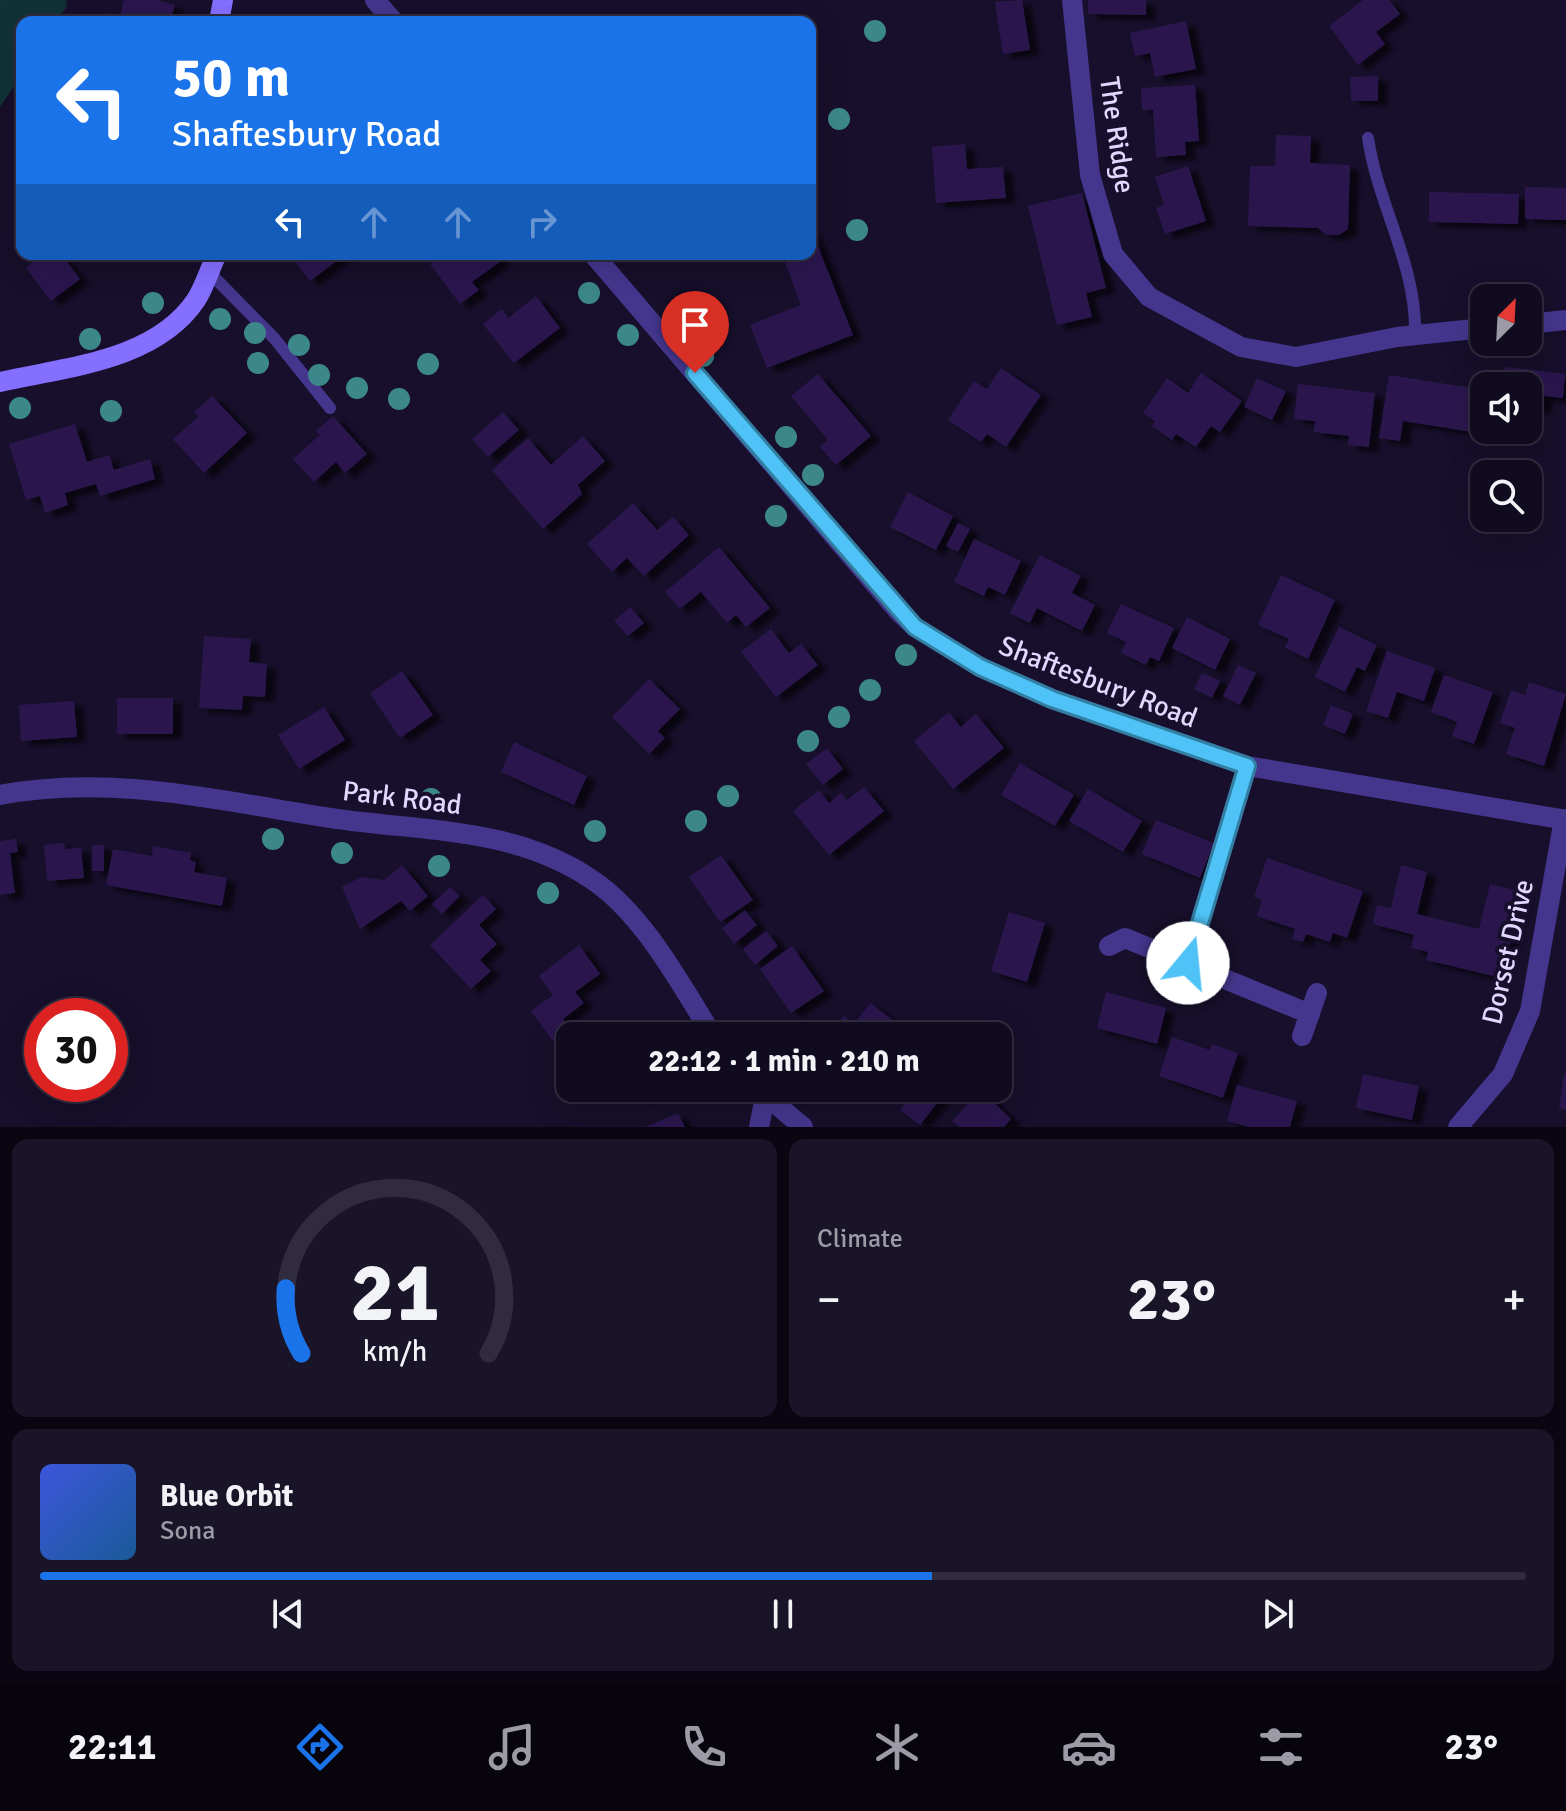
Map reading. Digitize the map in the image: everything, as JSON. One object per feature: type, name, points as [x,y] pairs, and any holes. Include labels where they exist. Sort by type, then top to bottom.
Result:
[{"type":"street","points":[[375,0],[389,16]]},
{"type":"street","name":"The Ridge","points":[[1072,0],[1090,175],[1113,254],[1149,297],[1241,347],[1296,357],[1415,335],[1470,329]]},
{"type":"street","name":"Shaftesbury Road","points":[[598,260],[915,627],[980,667],[1052,699],[1247,766],[1565,820]]},
{"type":"street","points":[[0,382],[113,357],[155,339],[196,300],[213,263]]},
{"type":"street","points":[[1542,323],[1566,320]]},
{"type":"street","points":[[1188,963],[1247,766]]},
{"type":"street","name":"Park Road","points":[[0,795],[29,790],[132,789],[216,797],[325,817],[461,832],[531,847],[593,880],[637,924],[704,1022]]},
{"type":"street","name":"Dorset Drive","points":[[1458,1127],[1503,1074],[1530,1011],[1565,820]]},
{"type":"street","points":[[1109,946],[1125,938],[1310,1014]]},
{"type":"street","points":[[1302,1036],[1317,993]]},
{"type":"street","points":[[759,1127],[760,1102]]},
{"type":"street","points":[[772,1102],[803,1127]]},
{"type":"lane","points":[[1368,138],[1378,191],[1411,283],[1415,335]]},
{"type":"lane","points":[[213,263],[330,408]]},
{"type":"green space","points":[[0,0],[66,0],[67,6],[60,16],[16,16],[16,83],[0,107]]},
{"type":"building","points":[[124,0],[158,0],[175,5],[172,16],[120,16]]},
{"type":"building","points":[[1022,0],[1030,50],[1003,54],[995,2]]},
{"type":"building","points":[[1088,0],[1146,0],[1146,15],[1088,14]]},
{"type":"building","points":[[1363,0],[1389,0],[1400,14],[1376,32],[1385,44],[1358,65],[1329,26]]},
{"type":"building","points":[[1186,21],[1196,69],[1155,77],[1150,53],[1135,56],[1130,33]]},
{"type":"building","points":[[1378,76],[1378,101],[1351,101],[1350,77]]},
{"type":"building","points":[[1195,85],[1199,141],[1185,142],[1186,155],[1156,157],[1153,110],[1142,110],[1141,88]]},
{"type":"building","points":[[1276,135],[1311,136],[1310,163],[1350,165],[1348,229],[1339,235],[1326,235],[1318,228],[1248,226],[1250,166],[1275,166]]},
{"type":"building","points":[[965,144],[967,169],[1003,167],[1006,198],[936,203],[932,147]]},
{"type":"building","points":[[1188,166],[1206,221],[1165,234],[1156,208],[1164,205],[1155,177]]},
{"type":"building","points":[[1525,187],[1566,188],[1566,220],[1525,219]]},
{"type":"building","points":[[1429,192],[1519,194],[1518,224],[1429,222]]},
{"type":"building","points":[[1082,193],[1106,288],[1086,293],[1092,317],[1057,325],[1028,206]]},
{"type":"building","points":[[816,241],[853,335],[767,368],[750,325],[801,305],[784,260],[816,260]]},
{"type":"building","points":[[36,260],[66,260],[80,279],[51,301],[26,268]]},
{"type":"building","points":[[294,260],[338,260],[310,281]]},
{"type":"building","points":[[435,260],[501,261],[472,282],[479,290],[460,304],[430,264]]},
{"type":"building","points":[[536,296],[560,328],[514,363],[483,324],[502,309],[508,318]]},
{"type":"building","points":[[1505,367],[1565,374],[1563,398],[1544,396],[1542,409],[1542,372],[1504,372]]},
{"type":"building","points":[[1001,368],[1041,395],[1006,447],[987,434],[981,442],[948,420],[974,381],[987,389]]},
{"type":"building","points":[[1201,373],[1242,401],[1220,432],[1211,426],[1196,447],[1176,434],[1172,440],[1152,426],[1155,421],[1143,413],[1167,378],[1188,393]]},
{"type":"building","points":[[818,374],[871,436],[836,465],[820,447],[828,440],[791,396]]},
{"type":"building","points":[[1389,375],[1470,388],[1470,432],[1403,421],[1400,441],[1379,438]]},
{"type":"building","points":[[1257,378],[1286,391],[1272,420],[1244,407]]},
{"type":"building","points":[[1298,384],[1375,393],[1369,447],[1348,445],[1349,436],[1314,432],[1315,421],[1294,419]]},
{"type":"building","points":[[212,396],[247,433],[204,473],[173,439],[198,417],[194,412]]},
{"type":"building","points":[[503,412],[519,430],[488,457],[472,439]]},
{"type":"building","points":[[333,416],[367,454],[345,473],[336,462],[314,482],[293,459],[320,435],[316,431]]},
{"type":"building","points":[[75,424],[87,462],[109,455],[114,470],[150,459],[155,479],[100,496],[96,484],[65,493],[68,505],[45,513],[40,496],[26,500],[9,444]]},
{"type":"building","points":[[583,436],[605,461],[578,485],[582,494],[543,529],[492,470],[528,438],[551,465]]},
{"type":"building","points":[[908,492],[953,516],[936,550],[890,527]]},
{"type":"building","points":[[633,503],[657,530],[673,517],[689,535],[644,576],[627,558],[612,572],[587,544]]},
{"type":"building","points":[[958,523],[970,529],[958,552],[946,546]]},
{"type":"building","points":[[974,539],[1021,561],[1005,595],[988,587],[984,596],[954,582]]},
{"type":"building","points":[[719,547],[770,608],[746,627],[736,615],[727,623],[701,592],[680,609],[665,592]]},
{"type":"building","points":[[1040,555],[1081,576],[1072,593],[1095,605],[1082,631],[1037,608],[1030,623],[1010,613]]},
{"type":"building","points":[[1281,575],[1335,600],[1308,659],[1285,648],[1289,639],[1258,625]]},
{"type":"building","points":[[1121,604],[1174,628],[1159,661],[1150,657],[1146,665],[1121,653],[1126,642],[1107,633]]},
{"type":"building","points":[[630,607],[644,623],[628,636],[614,621]]},
{"type":"building","points":[[1187,617],[1230,639],[1215,670],[1172,648]]},
{"type":"building","points":[[1339,627],[1377,645],[1365,671],[1357,667],[1345,692],[1315,677]]},
{"type":"building","points":[[771,629],[789,653],[801,644],[818,665],[776,697],[741,652]]},
{"type":"building","points":[[204,636],[251,639],[249,662],[267,664],[265,697],[243,696],[242,710],[199,708]]},
{"type":"building","points":[[1387,651],[1435,668],[1424,701],[1397,692],[1388,718],[1366,711]]},
{"type":"building","points":[[1238,665],[1256,673],[1240,705],[1223,696]]},
{"type":"building","points":[[402,671],[433,715],[400,738],[370,693]]},
{"type":"building","points":[[1202,673],[1220,681],[1212,698],[1194,689]]},
{"type":"building","points":[[1444,675],[1493,692],[1474,744],[1452,736],[1457,722],[1431,712]]},
{"type":"building","points":[[649,679],[680,709],[658,731],[665,738],[649,754],[612,717]]},
{"type":"building","points":[[1529,682],[1566,694],[1544,766],[1506,754],[1515,728],[1500,723],[1511,690],[1525,695]]},
{"type":"building","points":[[117,698],[173,698],[173,734],[117,734]]},
{"type":"building","points":[[74,701],[77,737],[21,741],[19,705]]},
{"type":"building","points":[[1331,705],[1353,714],[1345,734],[1323,725]]},
{"type":"building","points":[[324,707],[345,740],[299,769],[278,735]]},
{"type":"building","points":[[949,712],[961,727],[976,714],[1004,748],[953,789],[914,741]]},
{"type":"building","points":[[514,742],[587,776],[574,805],[501,772]]},
{"type":"building","points":[[827,748],[843,769],[823,785],[806,764]]},
{"type":"building","points":[[1020,763],[1074,795],[1055,826],[1001,795]]},
{"type":"building","points":[[864,787],[884,811],[829,855],[793,811],[819,790],[829,803],[841,793],[847,800]]},
{"type":"building","points":[[1088,789],[1142,821],[1123,852],[1069,821]]},
{"type":"building","points":[[1156,820],[1214,843],[1200,878],[1142,854]]},
{"type":"building","points":[[16,839],[18,852],[10,853],[15,893],[0,895],[0,841]]},
{"type":"building","points":[[64,843],[65,849],[81,848],[84,878],[47,881],[44,845]]},
{"type":"building","points":[[92,845],[104,845],[104,871],[92,871]]},
{"type":"building","points":[[153,846],[191,853],[190,860],[196,862],[194,872],[227,878],[222,906],[106,885],[113,849],[152,856]]},
{"type":"building","points":[[721,855],[753,900],[720,922],[689,877]]},
{"type":"building","points":[[1267,858],[1363,891],[1347,938],[1333,933],[1330,942],[1306,934],[1303,942],[1292,939],[1295,929],[1257,916],[1262,900],[1254,897]]},
{"type":"building","points":[[402,865],[428,896],[410,911],[401,901],[360,929],[342,887],[361,877],[384,880]]},
{"type":"building","points":[[1401,865],[1427,872],[1417,914],[1479,929],[1490,884],[1523,892],[1502,978],[1426,960],[1428,952],[1411,948],[1414,935],[1373,924],[1377,905],[1391,908]]},
{"type":"building","points":[[450,887],[460,896],[442,914],[432,904]]},
{"type":"building","points":[[483,895],[496,909],[479,925],[497,944],[480,960],[491,971],[471,989],[430,945]]},
{"type":"building","points":[[745,910],[757,925],[734,944],[722,928]]},
{"type":"building","points":[[1009,912],[1045,923],[1027,982],[991,971]]},
{"type":"building","points":[[766,931],[778,946],[755,965],[743,949]]},
{"type":"building","points":[[579,945],[600,974],[575,992],[584,1003],[563,1019],[565,1022],[556,1022],[556,1039],[553,1041],[531,1011],[553,995],[539,976]]},
{"type":"building","points":[[792,946],[824,991],[791,1013],[760,969]]},
{"type":"building","points":[[1106,992],[1166,1008],[1157,1044],[1097,1028]]},
{"type":"building","points":[[870,1003],[895,1022],[856,1022]]},
{"type":"building","points":[[1172,1037],[1210,1050],[1212,1044],[1238,1053],[1223,1098],[1159,1076]]},
{"type":"building","points":[[1363,1074],[1419,1086],[1412,1120],[1356,1108]]},
{"type":"building","points":[[1566,1074],[1566,1110],[1559,1108]]},
{"type":"building","points":[[1237,1085],[1297,1101],[1290,1127],[1249,1127],[1227,1121]]},
{"type":"building","points":[[906,1102],[938,1102],[920,1125],[900,1110]]},
{"type":"building","points":[[970,1102],[993,1102],[1011,1119],[1004,1127],[959,1127],[952,1121]]},
{"type":"building","points":[[678,1113],[685,1127],[646,1127]]},
{"type":"route","points":[[695,373],[915,627],[980,667],[1052,699],[1141,733],[1247,766],[1188,963]]}]
